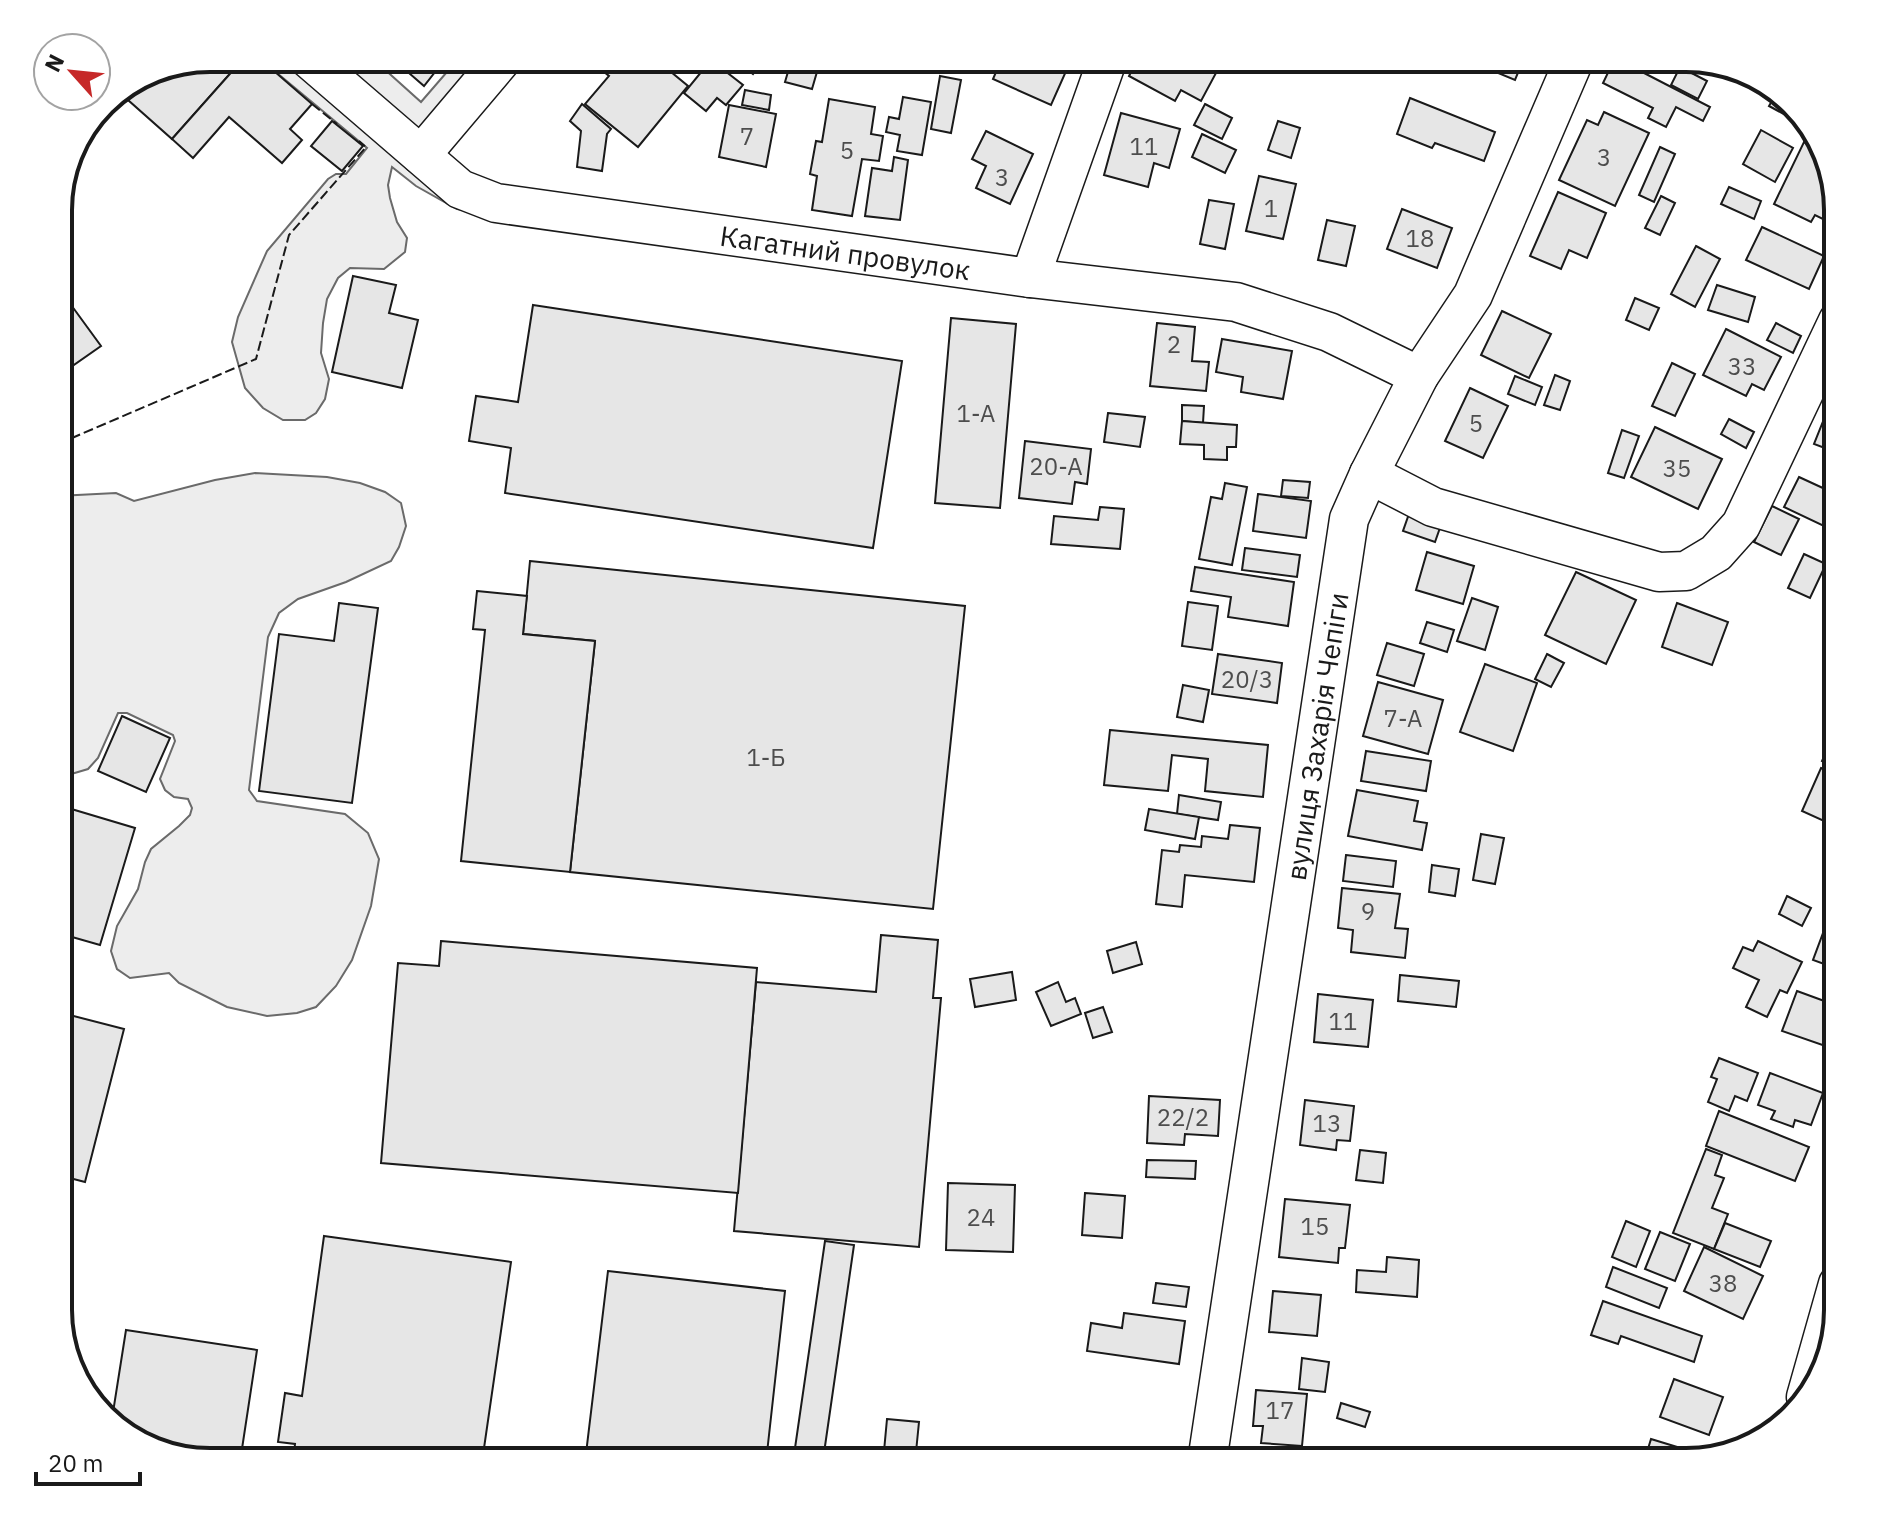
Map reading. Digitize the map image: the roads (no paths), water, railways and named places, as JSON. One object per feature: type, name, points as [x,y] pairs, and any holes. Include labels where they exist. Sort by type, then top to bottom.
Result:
[{"type":"street","name":"Кагатний провулок","points":[[324,72],[460,189],[496,203],[1030,278],[1236,302],[1329,332],[1419,376]]},
{"type":"street","points":[[421,155],[491,72]]},
{"type":"street","points":[[1030,278],[1103,72]]},
{"type":"street","name":"вулиця Захарія Чепіги","points":[[1209,1448],[1349,519],[1419,376],[1473,295],[1569,72]]},
{"type":"street","points":[[1369,474],[1433,507],[1659,572],[1686,571],[1716,553],[1741,525],[1824,350]]}]
